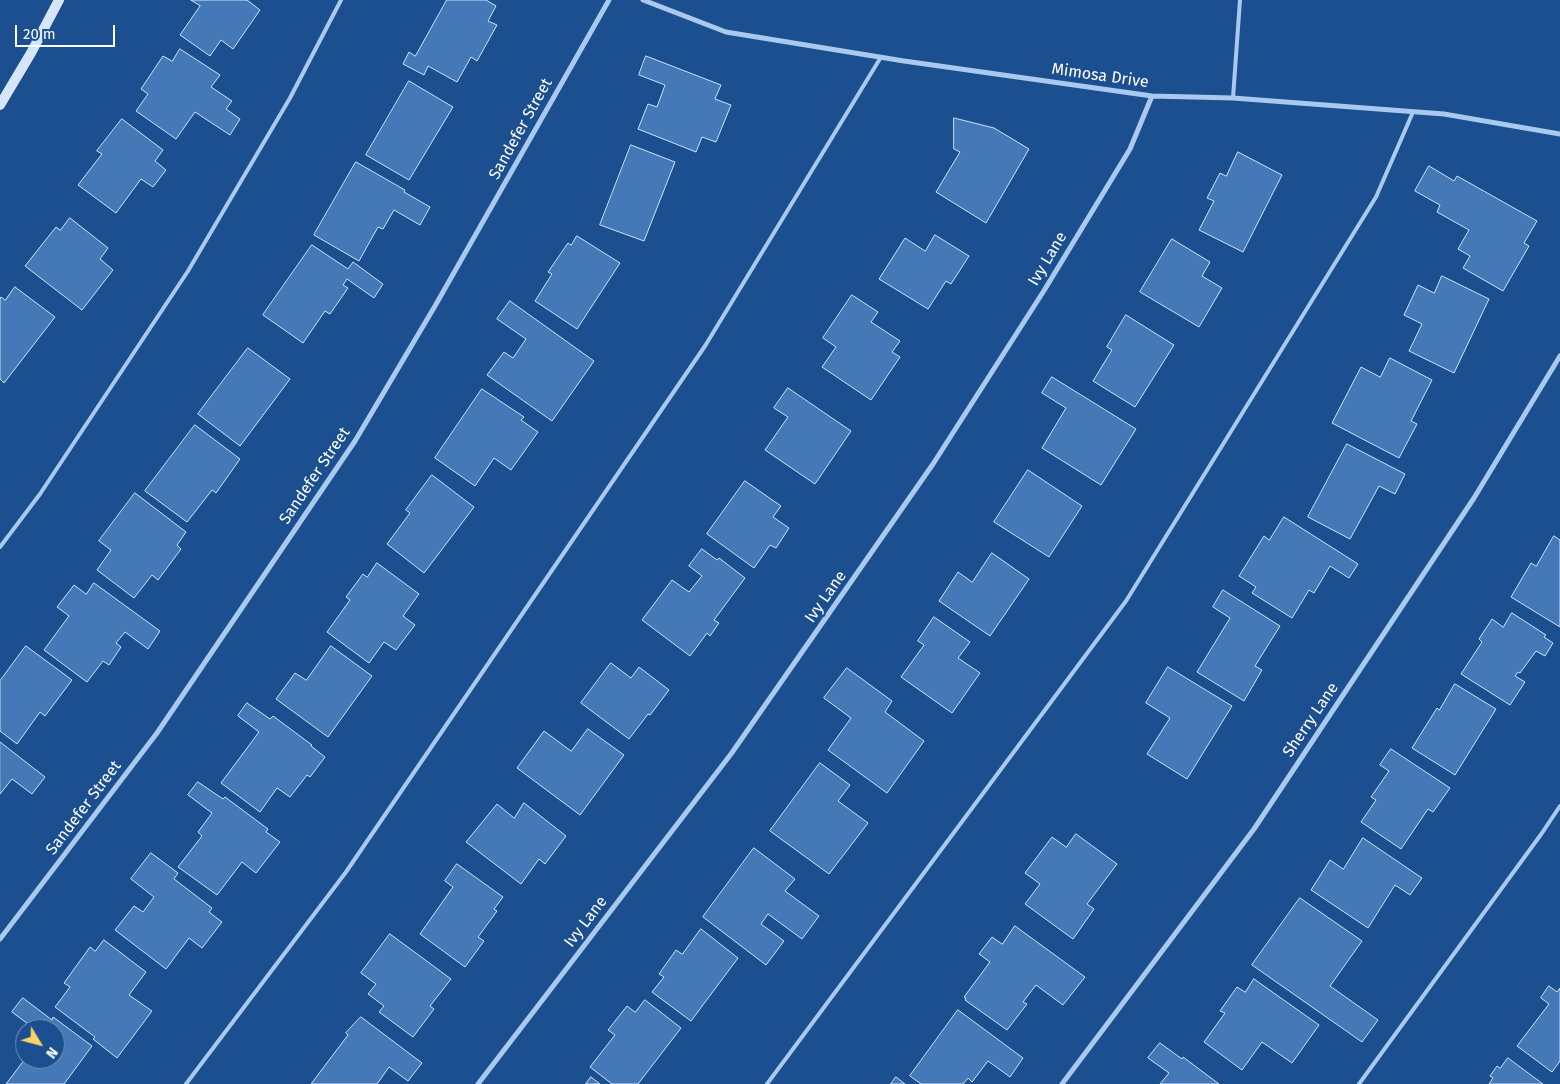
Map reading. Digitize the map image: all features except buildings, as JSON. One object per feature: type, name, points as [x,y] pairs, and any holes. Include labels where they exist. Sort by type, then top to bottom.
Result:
[{"type":"main road","points":[[0,105],[31,53],[59,0]]},
{"type":"street","name":"Sandefer Street","points":[[0,939],[157,733],[354,441],[435,306],[609,0]]},
{"type":"street","name":"Mimosa Drive","points":[[643,0],[726,32],[881,57],[1152,96],[1233,98],[1444,114],[1560,134]]},
{"type":"street","name":"Ivy Lane","points":[[478,1084],[731,754],[933,464],[1045,289],[1130,148],[1152,96]]},
{"type":"street","name":"Sherry Lane","points":[[1062,1084],[1254,829],[1474,498],[1560,356]]},
{"type":"lane","points":[[0,547],[40,494],[188,271],[290,98],[341,0]]},
{"type":"lane","points":[[1233,98],[1240,0]]},
{"type":"lane","points":[[186,1084],[346,872],[693,362],[881,57]]},
{"type":"lane","points":[[767,1084],[1126,601],[1376,197],[1413,112]]},
{"type":"lane","points":[[1359,1084],[1560,806]]}]
